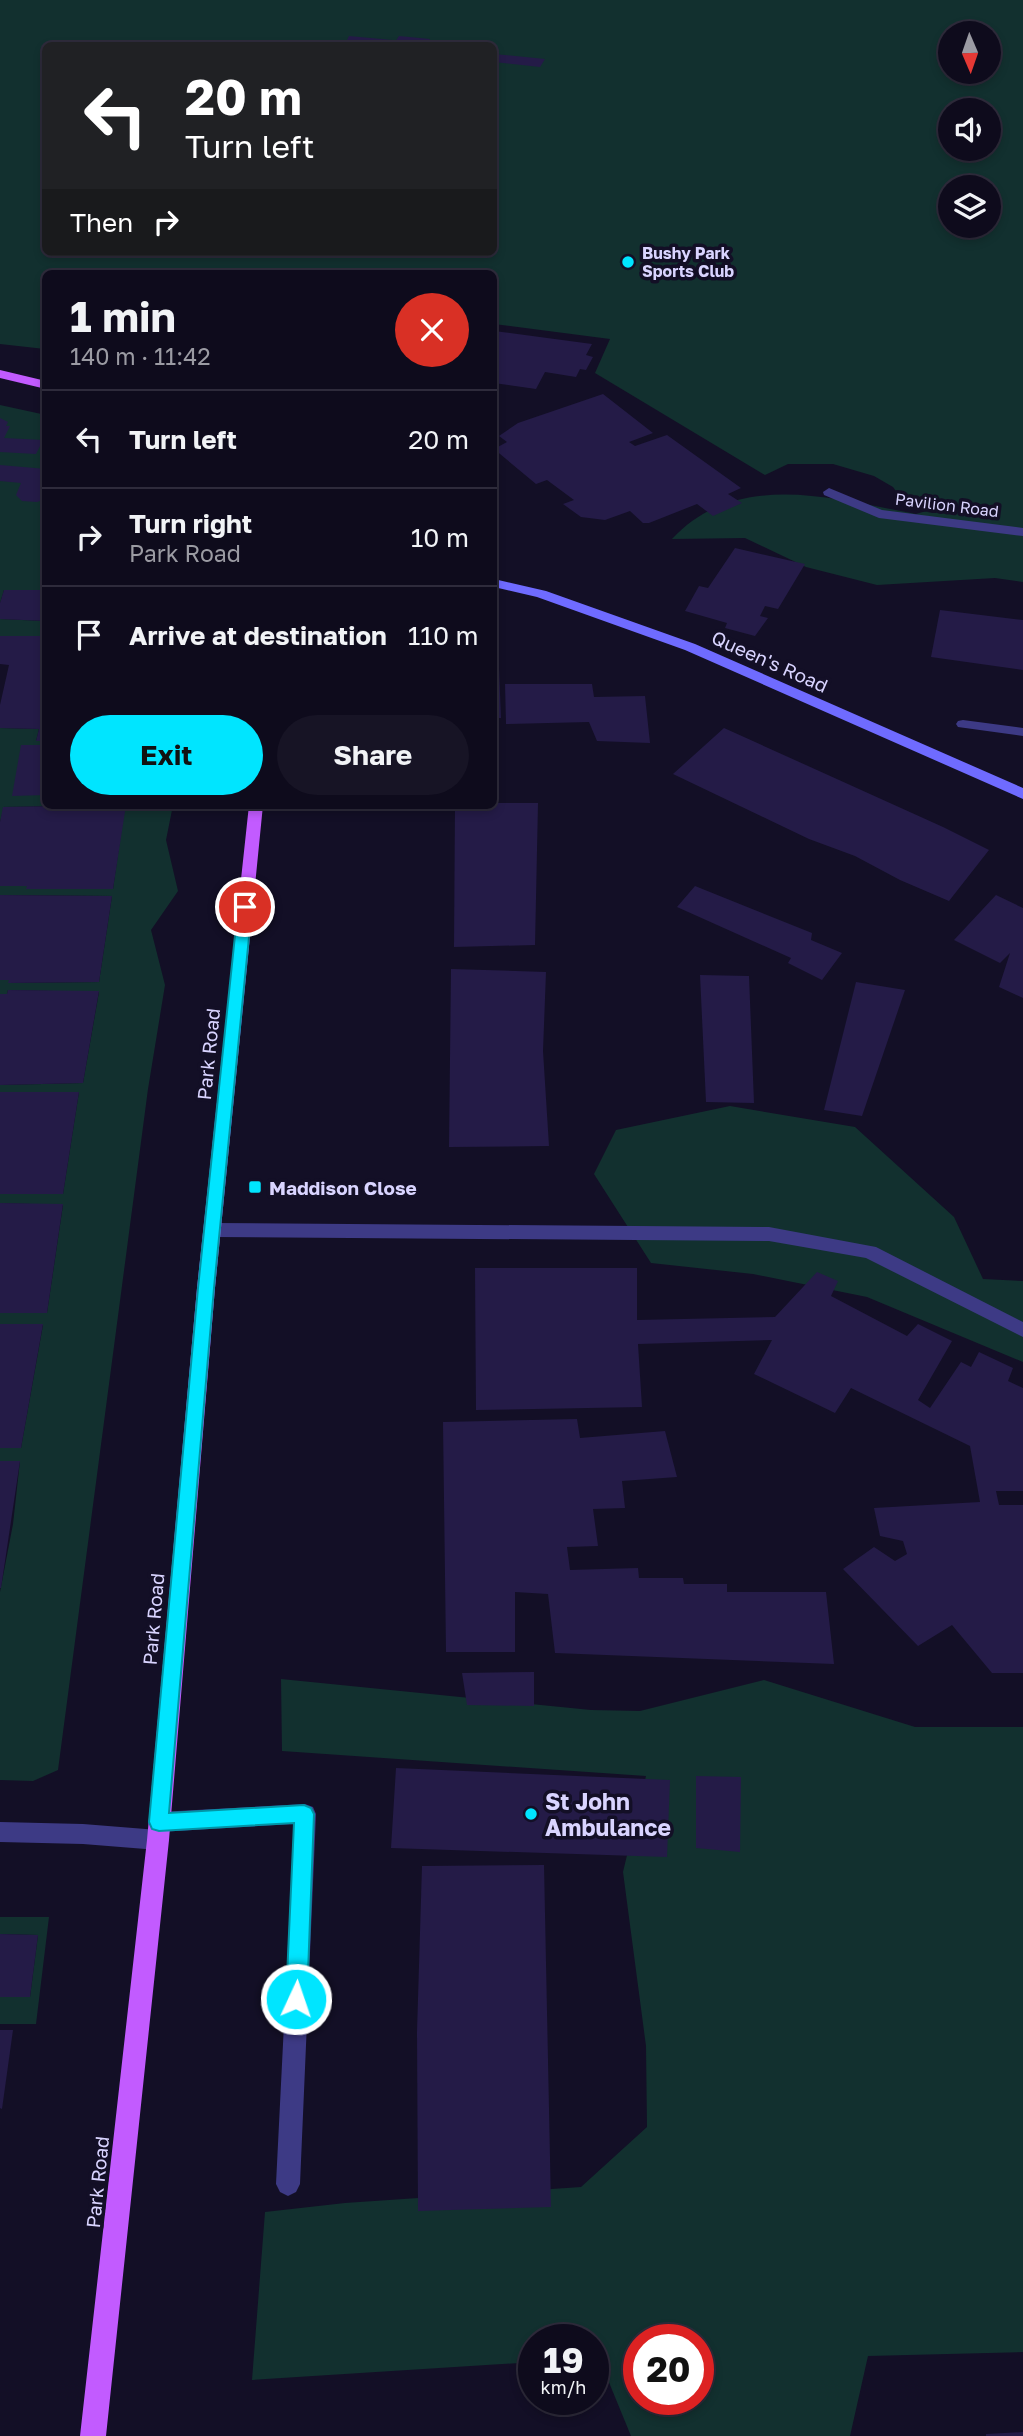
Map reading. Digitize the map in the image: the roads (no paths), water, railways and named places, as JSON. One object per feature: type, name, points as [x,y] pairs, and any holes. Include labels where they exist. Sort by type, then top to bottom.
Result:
[{"type":"main road","points":[[0,374],[42,384]]},
{"type":"main road","name":"Queen's Road","points":[[497,584],[541,594],[691,647],[1023,793]]},
{"type":"main road","name":"Park Road","points":[[93,2436],[158,1831],[206,1288],[256,809]]},
{"type":"street","name":"Pavilion Road","points":[[829,492],[879,514],[1023,533]]},
{"type":"street","points":[[963,724],[1023,733]]},
{"type":"street","points":[[214,1230],[769,1234],[870,1252],[1023,1331]]},
{"type":"street","points":[[0,1832],[83,1834],[158,1831],[304,1814],[288,2184]]},
{"type":"place","name":"Bushy Park Sports Club","points":[[628,262]]},
{"type":"place","name":"Maddison Close","points":[[255,1187]]},
{"type":"place","name":"St John Ambulance","points":[[531,1814]]}]
